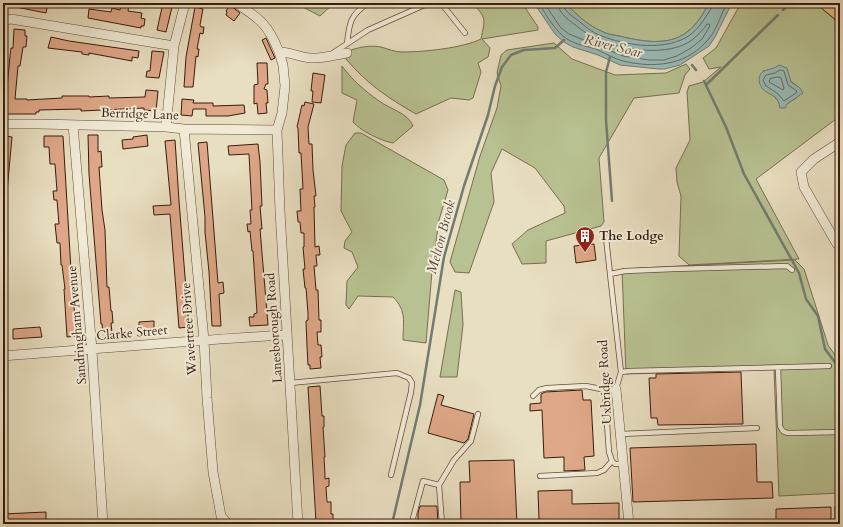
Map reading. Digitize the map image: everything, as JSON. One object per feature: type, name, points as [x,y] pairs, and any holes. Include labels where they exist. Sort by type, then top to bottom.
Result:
[{"type":"highway","points":[[830,3],[840,12]]},
{"type":"street","points":[[166,127],[174,46],[185,3]]},
{"type":"street","name":"Lanesborough Road","points":[[236,3],[262,22],[270,31],[283,65],[285,86],[282,113],[277,130],[286,335],[298,524]]},
{"type":"street","points":[[7,20],[174,46]]},
{"type":"street","points":[[279,52],[288,52],[310,58],[329,57],[347,48]]},
{"type":"street","name":"Berridge Lane","points":[[3,124],[277,130]]},
{"type":"street","name":"Sandringham Avenue","points":[[73,125],[92,350],[103,524]]},
{"type":"street","name":"Wavertree Drive","points":[[184,129],[204,340],[213,472],[221,516],[228,524]]},
{"type":"street","points":[[837,244],[804,187],[801,172],[814,159],[840,142]]},
{"type":"street","name":"Clarke Street","points":[[3,356],[286,335]]},
{"type":"street","name":"Uxbridge Road","points":[[616,389],[629,524]]},
{"type":"lane","points":[[347,48],[349,23],[353,16],[361,8],[369,3]]},
{"type":"lane","points":[[347,48],[368,30],[428,3]]},
{"type":"lane","points":[[441,3],[465,33]]},
{"type":"lane","name":"Uxbridge Road","points":[[606,238],[621,372],[616,389]]},
{"type":"lane","points":[[610,274],[626,271],[787,266],[792,270]]},
{"type":"lane","points":[[778,366],[781,430],[784,433],[840,432]]},
{"type":"lane","points":[[621,372],[630,370],[829,366]]},
{"type":"lane","points":[[290,383],[397,373],[409,378],[412,384],[412,392],[391,475]]},
{"type":"lane","points":[[533,396],[542,388],[586,386],[606,390],[616,389]]},
{"type":"lane","points":[[606,390],[605,395],[609,452],[612,461],[615,464],[624,464]]},
{"type":"lane","points":[[442,524],[439,485],[454,460],[471,441],[478,414]]},
{"type":"lane","points":[[621,434],[757,428]]},
{"type":"lane","points":[[540,476],[597,473],[604,470],[612,461]]},
{"type":"lane","points":[[414,524],[413,518],[423,481],[439,485]]},
{"type":"lane","points":[[837,508],[837,524]]},
{"type":"green space","points":[[295,3],[334,3],[320,16]]},
{"type":"green space","points":[[472,3],[522,3],[538,27],[538,30],[482,39],[490,48],[488,57],[478,63],[481,72],[473,98],[469,100],[451,98],[416,114],[378,90],[346,59],[351,50],[358,48],[373,46],[399,52],[421,51],[464,45],[481,39],[484,19]]},
{"type":"green space","points":[[565,3],[709,3],[697,23],[687,32],[671,40],[654,42],[636,40],[596,29]]},
{"type":"green space","points":[[741,3],[815,3],[840,24],[840,116],[756,179],[799,259],[689,265],[679,256],[681,196],[677,182],[676,168],[690,140],[687,92],[689,86],[703,82],[721,67],[709,69],[703,58],[716,48]],"holes":[[[774,69],[797,86],[796,98],[787,104],[778,101],[763,71]]]},
{"type":"green space","points":[[554,43],[572,59],[615,75],[666,73],[686,64],[690,69],[685,75],[679,93],[634,98],[599,158],[604,222],[601,226],[546,241],[546,263],[522,264],[512,244],[528,230],[565,213],[564,206],[535,168],[502,149],[491,173],[494,202],[469,273],[455,272],[450,262],[480,156],[497,108],[501,86],[497,73],[501,55],[507,50]]},
{"type":"green space","points":[[342,66],[364,89],[383,104],[403,114],[413,126],[393,143],[383,140],[361,129],[353,122],[357,100],[342,93]]},
{"type":"green space","points":[[355,133],[361,133],[444,180],[448,190],[439,220],[432,271],[426,343],[403,340],[404,322],[402,312],[393,297],[358,296],[349,309],[346,305],[347,281],[358,267],[352,252],[344,248],[345,241],[352,232],[341,211],[342,166],[346,145]]},
{"type":"green space","points":[[795,260],[804,269],[828,345],[840,362],[840,493],[779,496],[774,369],[626,374],[622,269]]},
{"type":"green space","points":[[455,290],[461,292],[463,325],[457,377],[440,377]]},
{"type":"water","name":"River Soar","points":[[534,3],[565,3],[596,29],[636,40],[654,42],[671,40],[687,32],[697,23],[709,3],[732,3],[709,46],[680,65],[665,69],[658,69],[620,65],[598,55],[573,47],[564,42],[555,34]]},
{"type":"water","points":[[779,65],[787,68],[791,82],[800,88],[803,93],[787,104],[785,108],[780,108],[777,99],[762,88],[759,80],[760,75],[764,71]]},
{"type":"building","points":[[12,3],[48,3],[46,13],[11,6]]},
{"type":"building","points":[[121,3],[129,3],[128,11],[142,13],[141,18],[145,19],[144,26],[141,26],[141,28],[88,18],[89,9],[111,12],[112,8],[120,10]]},
{"type":"building","points":[[163,3],[173,3],[166,32],[157,30]]},
{"type":"building","points":[[230,5],[240,13],[234,21],[226,15],[226,11]]},
{"type":"building","points":[[195,7],[203,9],[200,25],[201,27],[204,27],[203,34],[200,33],[197,49],[199,49],[198,57],[196,56],[193,87],[184,87],[186,57]]},
{"type":"building","points":[[14,29],[25,30],[25,36],[27,36],[26,47],[23,47],[20,66],[18,66],[15,99],[27,100],[62,98],[62,96],[109,96],[109,98],[145,97],[146,90],[158,91],[156,111],[144,110],[144,108],[81,111],[81,109],[39,110],[36,114],[7,114],[6,99]]},
{"type":"building","points":[[51,37],[139,51],[138,58],[132,57],[132,61],[89,53],[89,55],[82,54],[82,52],[48,48]]},
{"type":"building","points":[[266,38],[275,58],[271,60],[262,40]]},
{"type":"building","points":[[152,51],[164,52],[159,78],[146,77],[147,71],[150,71]]},
{"type":"building","points":[[257,63],[267,63],[268,84],[266,84],[264,89],[267,90],[267,113],[258,114],[257,103],[254,104],[254,85],[258,84]]},
{"type":"building","points":[[313,73],[325,75],[321,103],[312,102],[313,91],[311,91]]},
{"type":"building","points":[[182,99],[194,100],[193,103],[213,103],[213,106],[244,105],[245,113],[228,116],[206,116],[206,109],[193,109],[192,116],[181,115]]},
{"type":"building","points":[[305,102],[314,104],[308,127],[309,144],[312,144],[316,196],[314,196],[315,247],[319,246],[320,255],[316,255],[317,266],[314,266],[316,290],[318,290],[319,320],[321,320],[321,332],[317,332],[318,345],[321,345],[322,357],[320,357],[321,368],[310,369],[310,365],[308,365],[306,321],[308,320],[308,313],[303,269],[305,269],[303,247],[304,233],[301,233],[297,211],[301,211],[300,189],[303,189],[301,153],[299,153],[297,127],[302,105],[304,106]]},
{"type":"building","points":[[88,135],[98,135],[98,152],[101,151],[102,167],[99,167],[105,230],[107,287],[109,287],[113,323],[111,323],[112,333],[103,333],[101,324],[89,174]]},
{"type":"building","points":[[147,135],[148,146],[123,149],[122,140]]},
{"type":"building","points":[[4,136],[12,137],[7,192],[3,191]]},
{"type":"building","points":[[44,136],[63,136],[71,270],[74,288],[72,288],[77,336],[67,337],[65,289],[61,265],[60,243],[57,243],[55,224],[59,224],[57,200],[54,200],[53,191],[57,191],[55,164],[50,164],[49,147],[44,147]]},
{"type":"building","points":[[175,140],[189,327],[179,328],[170,214],[154,215],[153,206],[171,205],[165,141]]},
{"type":"building","points":[[207,142],[218,283],[223,282],[224,293],[219,294],[221,326],[212,326],[205,217],[198,143]]},
{"type":"building","points":[[258,144],[262,206],[260,206],[262,229],[260,229],[268,325],[250,326],[249,317],[254,317],[254,314],[257,313],[253,251],[250,231],[248,232],[247,224],[251,224],[250,210],[252,210],[249,154],[229,155],[228,146]]},
{"type":"building","name":"The Lodge","points":[[594,244],[596,260],[576,263],[574,246]]},
{"type":"building","points":[[154,321],[154,331],[139,332],[139,322]]},
{"type":"building","points":[[40,327],[42,337],[13,339],[13,329]]},
{"type":"building","points":[[741,372],[743,424],[658,425],[657,418],[651,418],[649,378],[656,378],[656,374]]},
{"type":"building","points":[[320,386],[322,416],[324,416],[325,479],[329,478],[329,486],[326,487],[327,502],[331,502],[331,514],[333,514],[333,521],[316,522],[308,387]]},
{"type":"building","points":[[582,390],[583,400],[591,400],[594,456],[584,457],[585,470],[564,471],[564,457],[544,458],[542,410],[530,411],[530,404],[541,403],[541,394],[545,392]]},
{"type":"building","points":[[438,394],[444,396],[441,405],[474,414],[468,439],[464,443],[428,433]]},
{"type":"building","points":[[756,444],[757,482],[772,482],[773,498],[633,502],[630,448]]},
{"type":"building","points":[[514,460],[517,524],[461,524],[460,482],[470,482],[469,461]]},
{"type":"building","points":[[572,490],[572,504],[619,503],[619,524],[541,524],[541,519],[539,520],[538,491]]},
{"type":"building","points":[[420,506],[437,506],[438,524],[418,524],[418,513]]},
{"type":"building","points":[[831,507],[831,524],[776,524],[776,509]]},
{"type":"building","points":[[46,512],[46,524],[3,524],[3,514]]},
{"type":"waterway","points":[[783,10],[788,5]]},
{"type":"waterway","points":[[706,85],[778,15]]},
{"type":"waterway","name":"Melton Brook","points":[[392,524],[420,405],[444,257],[464,186],[488,115],[495,86],[502,67],[511,55],[524,50],[555,48],[564,40]]},
{"type":"waterway","name":"River Soar","points":[[610,57],[606,72],[606,120],[612,201]]},
{"type":"waterway","points":[[692,65],[696,70]]},
{"type":"waterway","points":[[704,81],[726,127],[744,174],[799,273],[806,299],[818,316],[825,349],[840,369]]},
{"type":"place","name":"The Lodge","points":[[585,253]]}]
